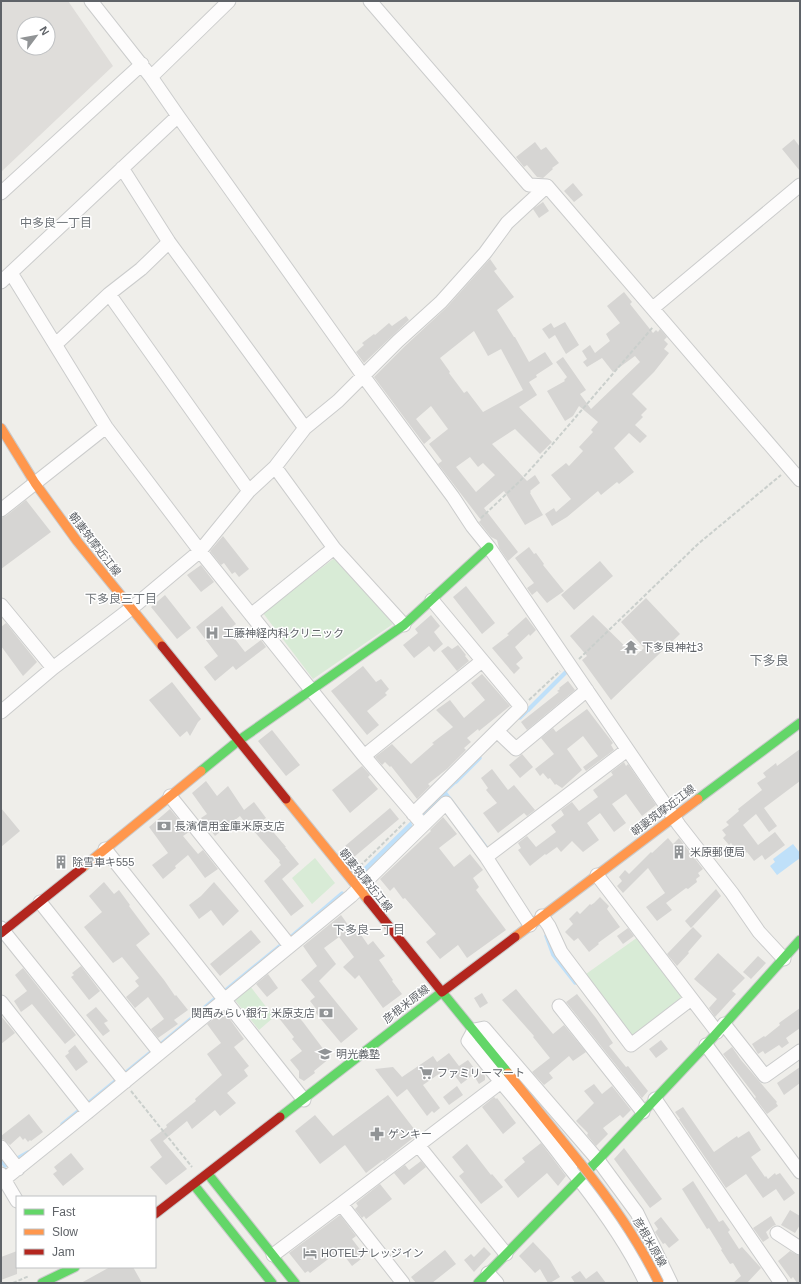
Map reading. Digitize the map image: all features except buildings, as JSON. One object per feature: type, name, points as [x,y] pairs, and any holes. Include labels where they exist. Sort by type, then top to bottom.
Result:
[{"type":"main road","name":"朝妻筑摩近江線","points":[[1,428],[35,483],[77,541],[130,609],[442,992],[800,723]]},
{"type":"main road","points":[[2,931],[40,902],[238,741],[404,625],[489,547]]},
{"type":"main road","points":[[478,1283],[580,1180],[706,1045],[800,940]]},
{"type":"main road","name":"彦根米原線","points":[[156,1213],[442,992],[474,1030],[618,1212],[644,1254],[659,1283]]},
{"type":"main road","points":[[205,1176],[295,1283]]},
{"type":"main road","points":[[194,1185],[272,1283]]},
{"type":"main road","points":[[42,1283],[73,1268]]},
{"type":"street","points":[[91,1],[152,76],[178,116],[364,377],[453,497],[472,526],[489,547],[674,817],[732,893],[759,932],[784,958]]},
{"type":"street","points":[[152,76],[229,1]]},
{"type":"street","points":[[370,1],[529,185],[547,186],[800,480]]},
{"type":"street","points":[[1,193],[142,64]]},
{"type":"street","points":[[178,116],[6,278],[56,344],[106,427],[200,551],[364,756],[418,819]]},
{"type":"street","points":[[122,168],[169,242],[305,428]]},
{"type":"street","points":[[657,313],[800,185]]},
{"type":"street","points":[[1,712],[53,668],[130,609],[200,551],[249,491],[275,466],[305,428],[364,377],[398,341],[440,302],[485,253],[508,223],[547,186]]},
{"type":"street","points":[[56,344],[109,294],[141,269],[169,242]]},
{"type":"street","points":[[109,294],[249,491]]},
{"type":"street","points":[[1,510],[106,427]]},
{"type":"street","points":[[275,466],[334,548],[404,625]]},
{"type":"street","points":[[252,615],[334,548]]},
{"type":"street","points":[[16,1199],[3,1179],[18,1169],[85,1108],[287,942],[358,890],[418,819],[501,734],[521,707],[432,600]]},
{"type":"street","points":[[2,608],[53,668]]},
{"type":"street","points":[[364,756],[482,660]]},
{"type":"street","points":[[501,734],[516,749],[587,690]]},
{"type":"street","points":[[486,857],[628,750]]},
{"type":"street","points":[[170,796],[287,942]]},
{"type":"street","points":[[418,819],[446,804],[486,857],[530,925]]},
{"type":"street","points":[[105,849],[304,1100]]},
{"type":"street","points":[[597,875],[691,999],[766,1076],[800,1051]]},
{"type":"street","points":[[40,902],[157,1049]]},
{"type":"street","points":[[542,916],[549,926],[561,952],[630,1045],[691,999]]},
{"type":"street","points":[[2,931],[121,1078]]},
{"type":"street","points":[[1,1002],[85,1108]]},
{"type":"street","points":[[559,1006],[643,1112]]},
{"type":"street","points":[[646,1283],[617,1231],[580,1180],[468,1041],[474,1030],[484,1028],[489,1033],[598,1160],[637,1213],[671,1283]]},
{"type":"street","points":[[706,1045],[800,1172]]},
{"type":"street","points":[[273,1255],[501,1082]]},
{"type":"street","points":[[655,1099],[781,1283]]},
{"type":"street","points":[[418,1145],[506,1254]]},
{"type":"street","points":[[1,1147],[18,1169]]},
{"type":"street","points":[[341,1204],[403,1283]]},
{"type":"street","points":[[777,1233],[800,1248]]},
{"type":"street","points":[[488,1272],[497,1283]]},
{"type":"path","points":[[472,526],[520,481],[538,461],[657,313]]},
{"type":"path","points":[[521,707],[570,665],[698,544],[790,468]]},
{"type":"path","points":[[360,866],[418,819]]},
{"type":"path","points":[[121,1078],[205,1176]]},
{"type":"shaded area","points":[[1,1],[68,1],[113,66],[1,172]]},
{"type":"green space","points":[[337,556],[393,624],[313,679],[263,613]]},
{"type":"green space","points":[[315,858],[335,883],[312,904],[292,878]]},
{"type":"green space","points":[[638,937],[683,996],[634,1035],[628,1035],[586,974]]},
{"type":"green space","points":[[250,986],[274,1017],[259,1030],[235,1000]]},
{"type":"water","points":[[565,670],[568,673],[529,712],[526,709]]},
{"type":"water","points":[[456,777],[459,781],[447,792],[489,848],[483,849],[444,797],[426,816],[418,814]]},
{"type":"water","points":[[411,821],[413,828],[364,876],[360,871]]},
{"type":"water","points":[[793,844],[800,853],[800,858],[777,875],[770,866],[775,862],[773,859]]},
{"type":"waterway","points":[[520,718],[531,707]]},
{"type":"waterway","points":[[456,782],[480,758]]},
{"type":"waterway","points":[[288,939],[342,893]]},
{"type":"waterway","points":[[546,936],[553,955],[575,983]]},
{"type":"waterway","points":[[223,992],[283,943]]},
{"type":"waterway","points":[[158,1046],[218,996]]},
{"type":"waterway","points":[[62,1124],[153,1050]]},
{"type":"waterway","points":[[14,1160],[28,1152]]},
{"type":"waterway","points":[[1,1160],[5,1166],[9,1163]]},
{"type":"traffic: fast","points":[[201,771],[238,741],[404,625],[489,547]]},
{"type":"traffic: fast","points":[[698,799],[800,723]]},
{"type":"traffic: fast","points":[[478,1283],[598,1160],[706,1045],[800,940]]},
{"type":"traffic: fast","points":[[280,1117],[442,992],[508,1073]]},
{"type":"traffic: fast","points":[[208,1174],[295,1283]]},
{"type":"traffic: fast","points":[[194,1185],[272,1283]]},
{"type":"traffic: fast","points":[[42,1283],[73,1268]]},
{"type":"traffic: slow","points":[[1,428],[35,483],[77,541],[162,646]]},
{"type":"traffic: slow","points":[[82,868],[201,771]]},
{"type":"traffic: slow","points":[[286,799],[368,900]]},
{"type":"traffic: slow","points":[[515,937],[698,799]]},
{"type":"traffic: slow","points":[[508,1073],[581,1164]]},
{"type":"traffic: slow","points":[[581,1164],[623,1221],[642,1251],[659,1283]]},
{"type":"traffic: jam","points":[[162,646],[286,799]]},
{"type":"traffic: jam","points":[[1,933],[82,868]]},
{"type":"traffic: jam","points":[[368,900],[442,992],[515,937]]},
{"type":"traffic: jam","points":[[156,1213],[280,1117]]},
{"type":"place","name":"工藤神経内科クリニック","points":[[212,633]]},
{"type":"place","name":"下多良神社3","points":[[631,647]]},
{"type":"place","name":"長濱信用金庫米原支店","points":[[164,826]]},
{"type":"place","name":"米原郵便局","points":[[679,852]]},
{"type":"place","name":"除雪車キ555","points":[[61,862]]},
{"type":"place","name":"関西みらい銀行 米原支店","points":[[326,1013]]},
{"type":"place","name":"明光義塾","points":[[325,1054]]},
{"type":"place","name":"ファミリーマート","points":[[426,1073]]},
{"type":"place","name":"ゲンキー","points":[[377,1134]]},
{"type":"place","name":"HOTELナレッジイン","points":[[310,1253]]},
{"type":"district","name":"中多良一丁目","points":[[56,223]]},
{"type":"district","name":"下多良三丁目","points":[[121,599]]},
{"type":"district","name":"下多良","points":[[769,660]]},
{"type":"district","name":"下多良一丁目","points":[[369,930]]}]
